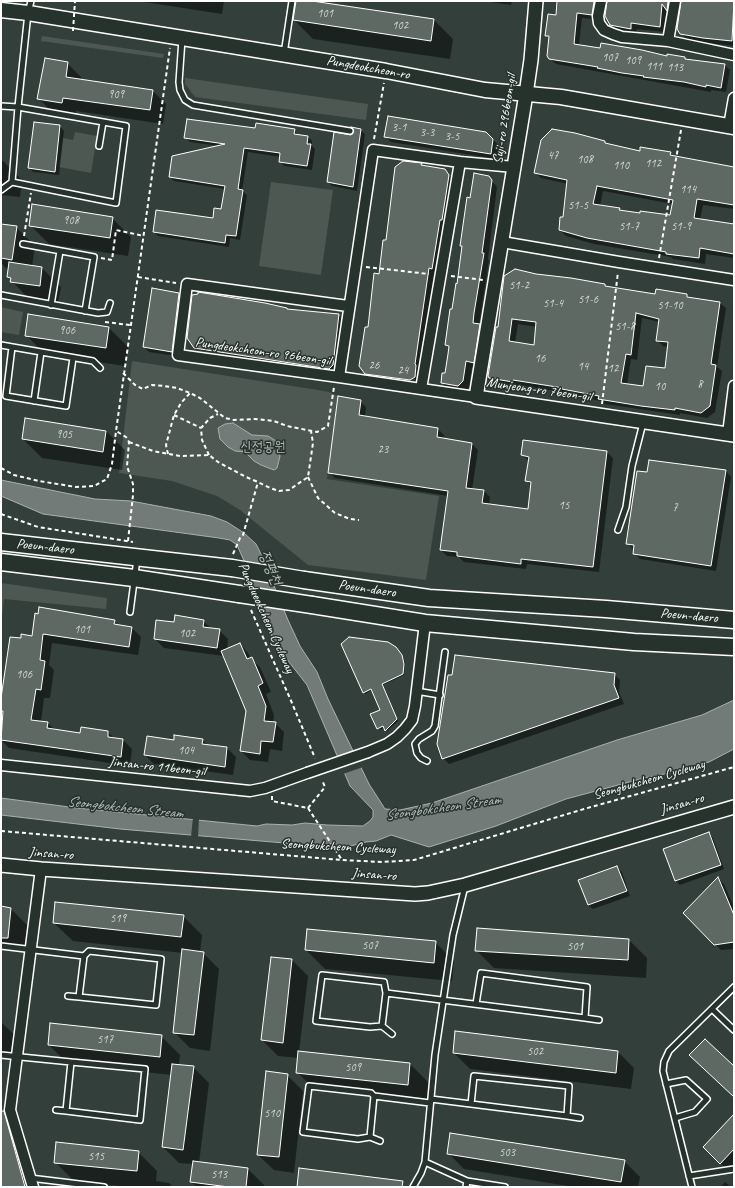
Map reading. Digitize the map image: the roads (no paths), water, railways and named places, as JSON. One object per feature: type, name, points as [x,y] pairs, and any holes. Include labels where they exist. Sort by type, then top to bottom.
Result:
[{"type":"main road","name":"Pungdeokcheon-ro","points":[[1,10],[30,7],[183,38],[386,71],[485,90],[561,97],[731,127]]},
{"type":"main road","name":"Poeun-daero","points":[[1,542],[136,550],[232,562],[304,580],[429,598],[606,609],[734,620]]},
{"type":"main road","name":"Poeun-daero","points":[[1,562],[134,578],[425,623],[634,642],[734,647]]},
{"type":"street","name":"Suji-ro 296beon-gil","points":[[476,397],[526,94],[531,60],[536,1]]},
{"type":"street","points":[[601,1],[598,16],[599,23],[604,30],[622,37],[668,41],[734,55]]},
{"type":"street","points":[[668,41],[675,1]]},
{"type":"street","points":[[731,127],[734,98]]},
{"type":"street","name":"Pungdeokcheon-ro 96beon-gil","points":[[348,306],[187,284],[178,355],[339,377],[348,306],[373,150],[460,162]]},
{"type":"street","points":[[421,389],[460,162],[514,167]]},
{"type":"street","points":[[502,242],[734,280]]},
{"type":"street","name":"Munjeong-ro 7beon-gil","points":[[339,377],[731,435]]},
{"type":"street","points":[[731,435],[734,386]]},
{"type":"street","points":[[416,691],[425,623]]},
{"type":"street","name":"Jinsan-ro 11beon-gil","points":[[1,765],[250,791],[274,785],[387,744],[405,729],[412,720],[416,691]]},
{"type":"street","name":"Jinsan-ro","points":[[1,866],[41,870],[415,894],[428,893],[465,885],[734,807]]},
{"type":"street","points":[[32,1183],[10,1110],[41,870]]},
{"type":"lane","points":[[284,55],[292,1]]},
{"type":"lane","points":[[12,182],[18,107],[30,7]]},
{"type":"lane","points":[[183,38],[179,82],[180,90],[185,100],[193,105],[350,131]]},
{"type":"lane","points":[[1,106],[18,107],[126,126],[116,203],[12,182],[1,190]]},
{"type":"lane","points":[[99,146],[103,122]]},
{"type":"lane","points":[[23,244],[94,256],[85,311]]},
{"type":"lane","points":[[52,305],[60,251]]},
{"type":"lane","points":[[1,295],[98,313],[107,312],[110,303]]},
{"type":"lane","points":[[1,345],[93,362],[100,368]]},
{"type":"lane","points":[[12,347],[6,396],[66,406],[73,358]]},
{"type":"lane","points":[[34,401],[41,352]]},
{"type":"lane","points":[[618,530],[626,506],[632,466],[644,422]]},
{"type":"lane","points":[[130,612],[136,550]]},
{"type":"lane","points":[[427,761],[416,753],[415,744],[419,738],[432,731],[435,726],[445,652]]},
{"type":"lane","points":[[416,691],[440,694]]},
{"type":"lane","points":[[413,1187],[422,1173],[425,1162],[435,1054],[453,935],[465,885]]},
{"type":"lane","points":[[1,946],[84,956]]},
{"type":"lane","points":[[68,996],[156,1006],[161,959],[89,951],[84,956],[79,997]]},
{"type":"lane","points":[[476,1004],[482,973],[587,987],[585,1018]]},
{"type":"lane","points":[[382,1026],[386,993],[384,982],[322,975],[316,1021],[370,1027],[382,1026],[392,1034]]},
{"type":"lane","points":[[692,1187],[663,1071],[666,1055],[734,987]]},
{"type":"lane","points":[[386,993],[599,1020]]},
{"type":"lane","points":[[712,1008],[734,1030]]},
{"type":"lane","points":[[1,1055],[145,1070],[140,1120],[56,1110]]},
{"type":"lane","points":[[66,1111],[71,1062]]},
{"type":"lane","points":[[470,1104],[474,1076],[569,1086],[567,1116]]},
{"type":"lane","points":[[666,1084],[686,1080],[707,1099],[695,1112],[675,1118]]},
{"type":"lane","points":[[380,1140],[370,1136],[358,1140],[303,1132],[309,1086],[371,1093],[374,1096],[470,1104],[580,1118]]},
{"type":"lane","points":[[370,1136],[374,1096]]},
{"type":"lane","points":[[425,1162],[467,1181],[505,1187]]},
{"type":"lane","points":[[689,1176],[734,1169]]},
{"type":"lane","points":[[466,1187],[467,1181]]},
{"type":"lane","points":[[32,1183],[104,1187]]},
{"type":"water","points":[[233,423],[252,435],[268,436],[276,441],[280,456],[277,468],[274,470],[261,465],[254,461],[245,452],[235,451],[228,447],[220,439],[218,428],[225,424]]},
{"type":"water","name":"Seongbokcheon Stream","points":[[1,480],[95,499],[131,501],[211,516],[227,522],[244,533],[256,544],[300,646],[317,672],[328,699],[369,784],[385,809],[400,810],[432,803],[617,740],[702,715],[734,700],[734,749],[709,762],[566,799],[496,826],[429,847],[391,835],[376,841],[343,848],[120,829],[1,815],[1,798],[77,808],[257,826],[266,824],[292,825],[305,823],[363,826],[373,817],[373,810],[350,786],[307,685],[278,648],[261,616],[245,563],[237,545],[230,540],[219,538],[43,514],[1,496]]},
{"type":"park label","name":"신정공원","points":[[263,447]]},
{"type":"water label","name":"정평천","points":[[270,568]]}]
